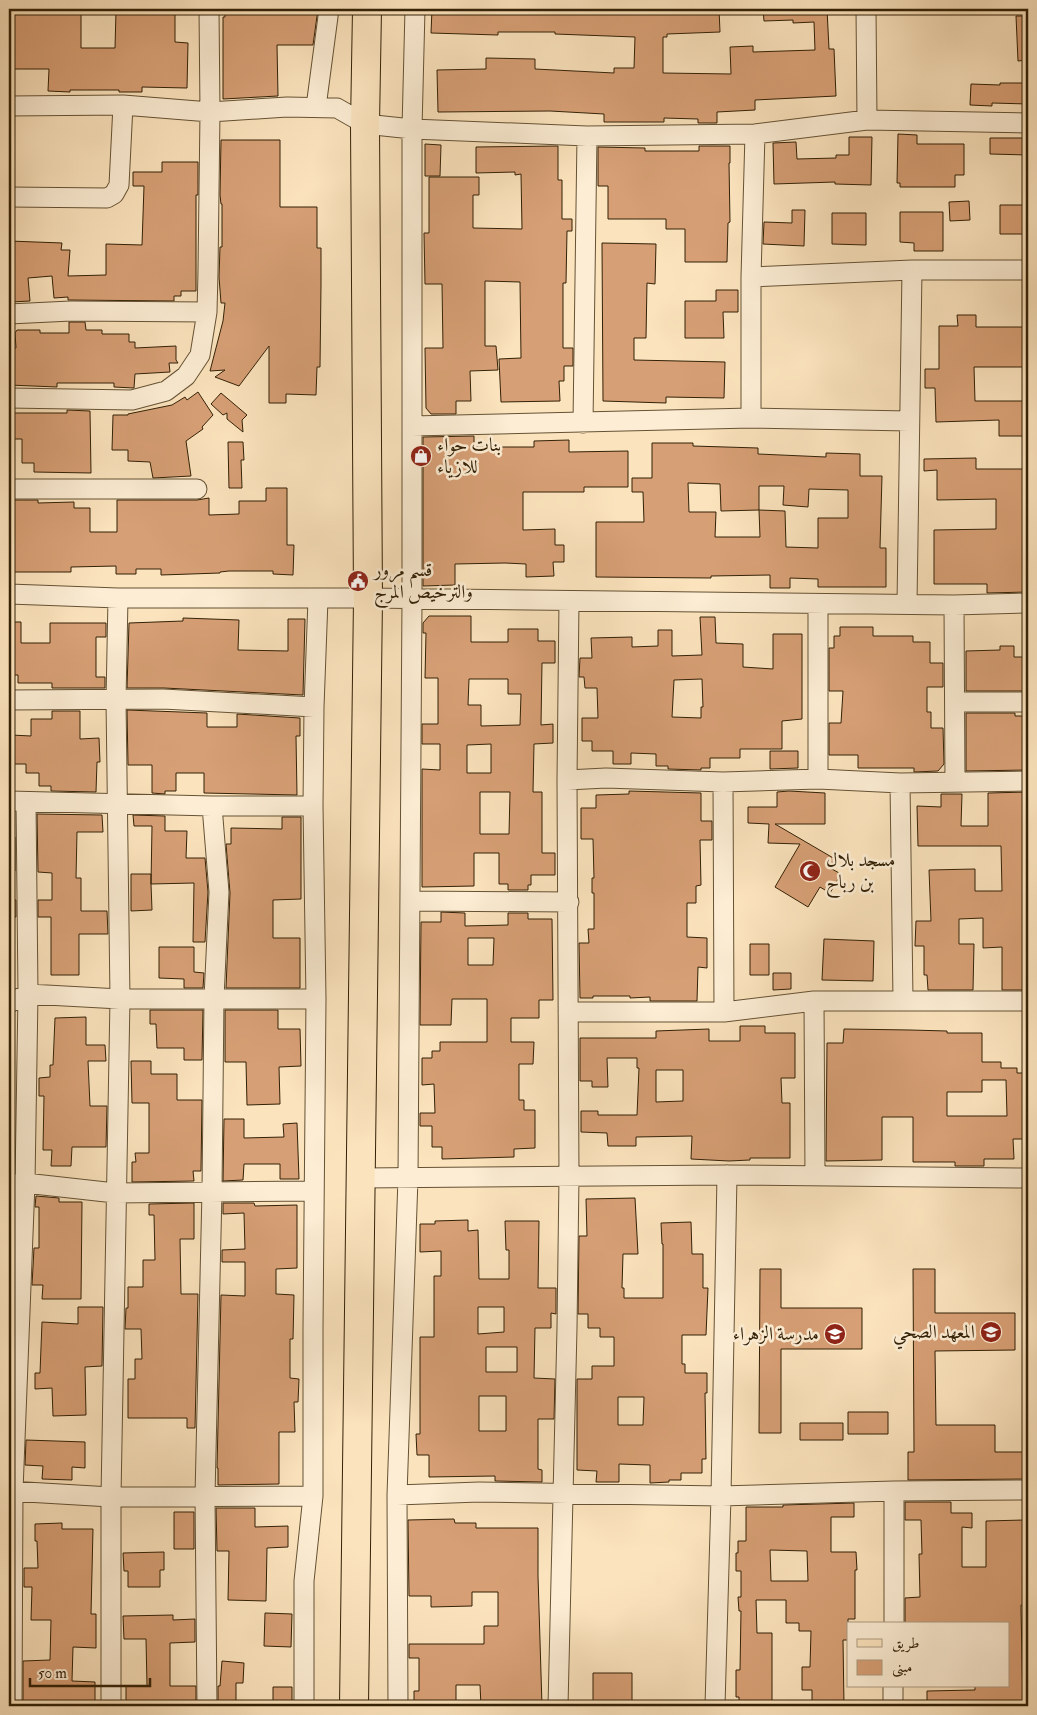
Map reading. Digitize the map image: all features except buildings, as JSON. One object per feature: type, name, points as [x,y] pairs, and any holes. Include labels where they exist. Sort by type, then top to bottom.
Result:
[{"type":"main road","points":[[354,1706],[368,598],[365,124],[367,9]]},
{"type":"street","points":[[9,398],[132,400],[166,391],[186,376],[200,355],[206,312],[210,112],[209,9]]},
{"type":"street","points":[[316,107],[329,9]]},
{"type":"street","points":[[398,1706],[397,1495],[408,1178],[412,600],[412,129],[415,9]]},
{"type":"street","points":[[866,9],[867,120]]},
{"type":"street","points":[[9,197],[107,198],[114,194],[119,185],[123,105]]},
{"type":"street","points":[[9,106],[123,105],[210,112],[287,107],[337,108],[365,124],[412,129],[587,136],[755,134],[867,120],[1028,123]]},
{"type":"street","points":[[751,418],[751,278],[755,134]]},
{"type":"street","points":[[583,423],[587,136]]},
{"type":"street","points":[[751,278],[912,270],[1028,270]]},
{"type":"street","points":[[907,604],[912,270]]},
{"type":"street","points":[[9,314],[71,311],[206,312]]},
{"type":"street","points":[[412,426],[751,418],[909,421]]},
{"type":"street","points":[[9,489],[197,489]]},
{"type":"street","points":[[9,594],[118,598],[368,598],[818,604],[954,605],[1028,602]]},
{"type":"street","points":[[111,1706],[111,1497],[120,999],[116,804],[118,598]]},
{"type":"street","points":[[304,1706],[304,1581],[313,1496],[316,999],[313,806],[318,599]]},
{"type":"street","points":[[558,1706],[564,1494],[569,1176],[569,601]]},
{"type":"street","points":[[818,604],[818,779]]},
{"type":"street","points":[[954,605],[955,782]]},
{"type":"street","points":[[9,700],[162,699],[314,706]]},
{"type":"street","points":[[955,702],[1028,702]]},
{"type":"street","points":[[568,780],[606,778],[722,782],[818,779],[900,783],[1028,781]]},
{"type":"street","points":[[722,782],[724,1012]]},
{"type":"street","points":[[900,783],[903,1000]]},
{"type":"street","points":[[12,1706],[11,1491],[17,1183],[28,994],[18,801],[212,806],[313,806]]},
{"type":"street","points":[[207,1706],[205,1496],[212,1192],[214,998],[219,892],[212,806]]},
{"type":"street","points":[[410,902],[569,902]]},
{"type":"street","points":[[9,1003],[28,994],[120,999],[316,999]]},
{"type":"street","points":[[568,1012],[724,1012],[814,1001],[1028,1001]]},
{"type":"street","points":[[814,1001],[815,1176]]},
{"type":"street","points":[[361,1178],[569,1176],[1028,1178]]},
{"type":"street","points":[[715,1706],[722,1496],[727,1176]]},
{"type":"street","points":[[17,1183],[115,1193],[314,1191]]},
{"type":"street","points":[[397,1495],[479,1492],[722,1496],[894,1491],[1028,1490]]},
{"type":"street","points":[[11,1491],[111,1497],[313,1496]]},
{"type":"street","points":[[894,1491],[894,1622]]},
{"type":"street","points":[[893,1706],[894,1688]]},
{"type":"place","name":"بنات حواء للازياء","points":[[421,456]]},
{"type":"place","name":"قسم مرور والترخيص المرج","points":[[358,581]]},
{"type":"place","name":"مسجد بلال بن رباح","points":[[810,871]]},
{"type":"place","name":"المعهد الصحي","points":[[991,1332]]},
{"type":"place","name":"مدرسة الزهراء","points":[[835,1334]]}]
